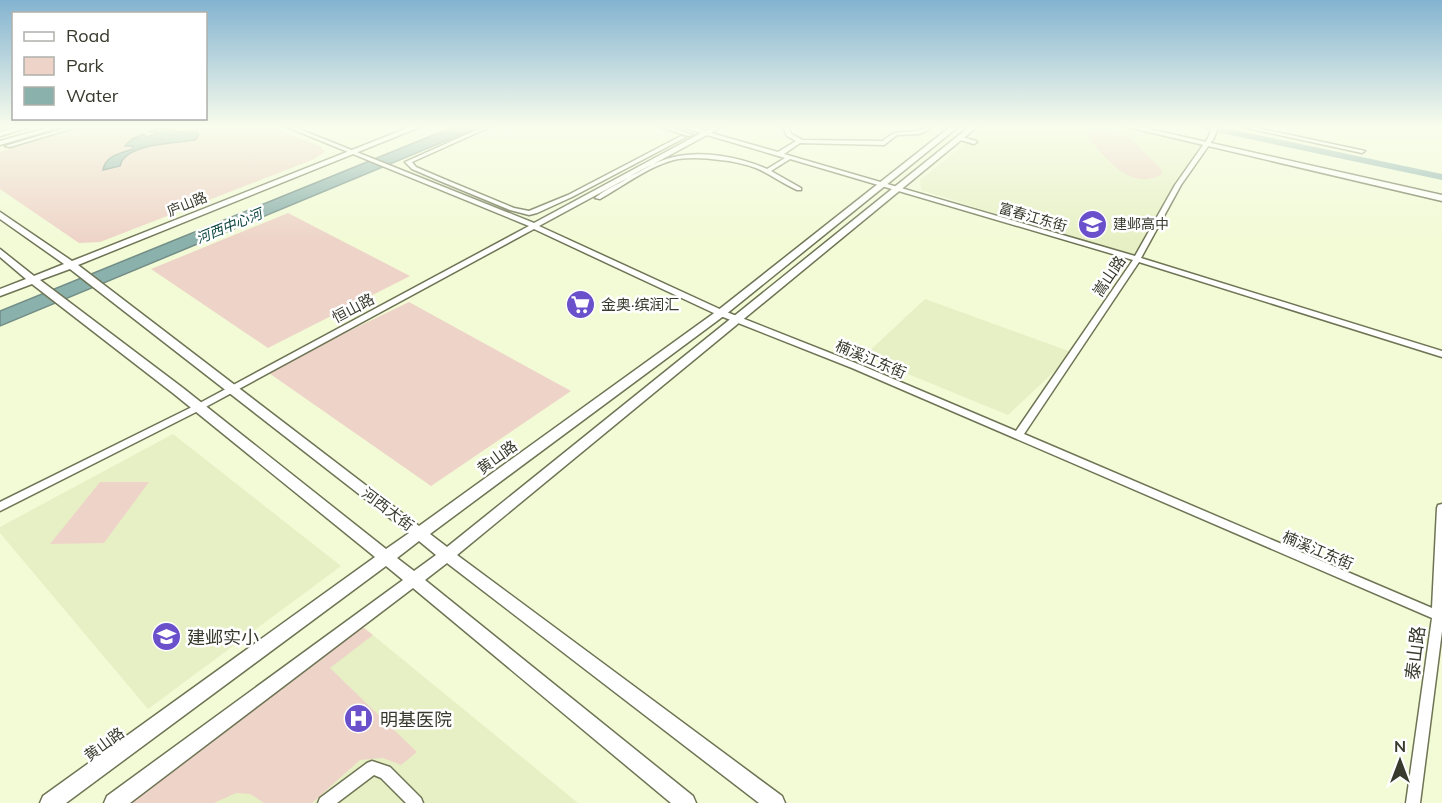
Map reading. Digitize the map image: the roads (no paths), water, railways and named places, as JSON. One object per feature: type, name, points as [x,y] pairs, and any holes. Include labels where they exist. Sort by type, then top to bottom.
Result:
[{"type":"main road","name":"庐山路","points":[[0,293],[323,164]]},
{"type":"main road","name":"黄山路","points":[[114,803],[447,555],[735,319],[917,164]]},
{"type":"main road","points":[[1305,164],[1442,198]]},
{"type":"main road","points":[[1318,164],[1442,191]]},
{"type":"main road","name":"黄山路","points":[[50,803],[421,534],[888,188]]},
{"type":"main road","name":"河西大街","points":[[0,215],[71,265],[447,555],[775,803]]},
{"type":"main road","points":[[0,252],[33,281],[199,407],[415,579],[686,803]]},
{"type":"street","name":"楠溪江东街","points":[[384,164],[534,226],[735,319],[855,366],[1440,616]]},
{"type":"street","points":[[410,164],[434,177],[512,209],[529,213],[570,196],[630,164]]},
{"type":"street","name":"恒山路","points":[[0,507],[199,407],[534,226],[594,197],[651,164]]},
{"type":"street","points":[[594,197],[660,164]]},
{"type":"street","points":[[744,164],[767,171],[799,189]]},
{"type":"street","points":[[767,171],[774,164]]},
{"type":"street","name":"富春江东街","points":[[812,164],[1137,259],[1442,354]]},
{"type":"street","name":"嵩山路","points":[[1018,436],[1137,259],[1178,185],[1192,164]]},
{"type":"street","points":[[594,197],[611,202]]},
{"type":"street","name":"泰山路","points":[[1413,803],[1440,616],[1442,508]]},
{"type":"street","points":[[325,803],[372,768],[385,772],[416,803]]},
{"type":"water","points":[[104,164],[121,164],[103,170]]},
{"type":"water","name":"河西中心河","points":[[361,164],[389,164],[0,326],[0,311]]},
{"type":"waterway","points":[[1383,164],[1442,177]]},
{"type":"place","name":"建邺高中","points":[[1092,224]]},
{"type":"place","name":"金奥·缤润汇","points":[[580,304]]},
{"type":"place","name":"建邺实小","points":[[166,637]]},
{"type":"place","name":"明基医院","points":[[359,719]]}]
